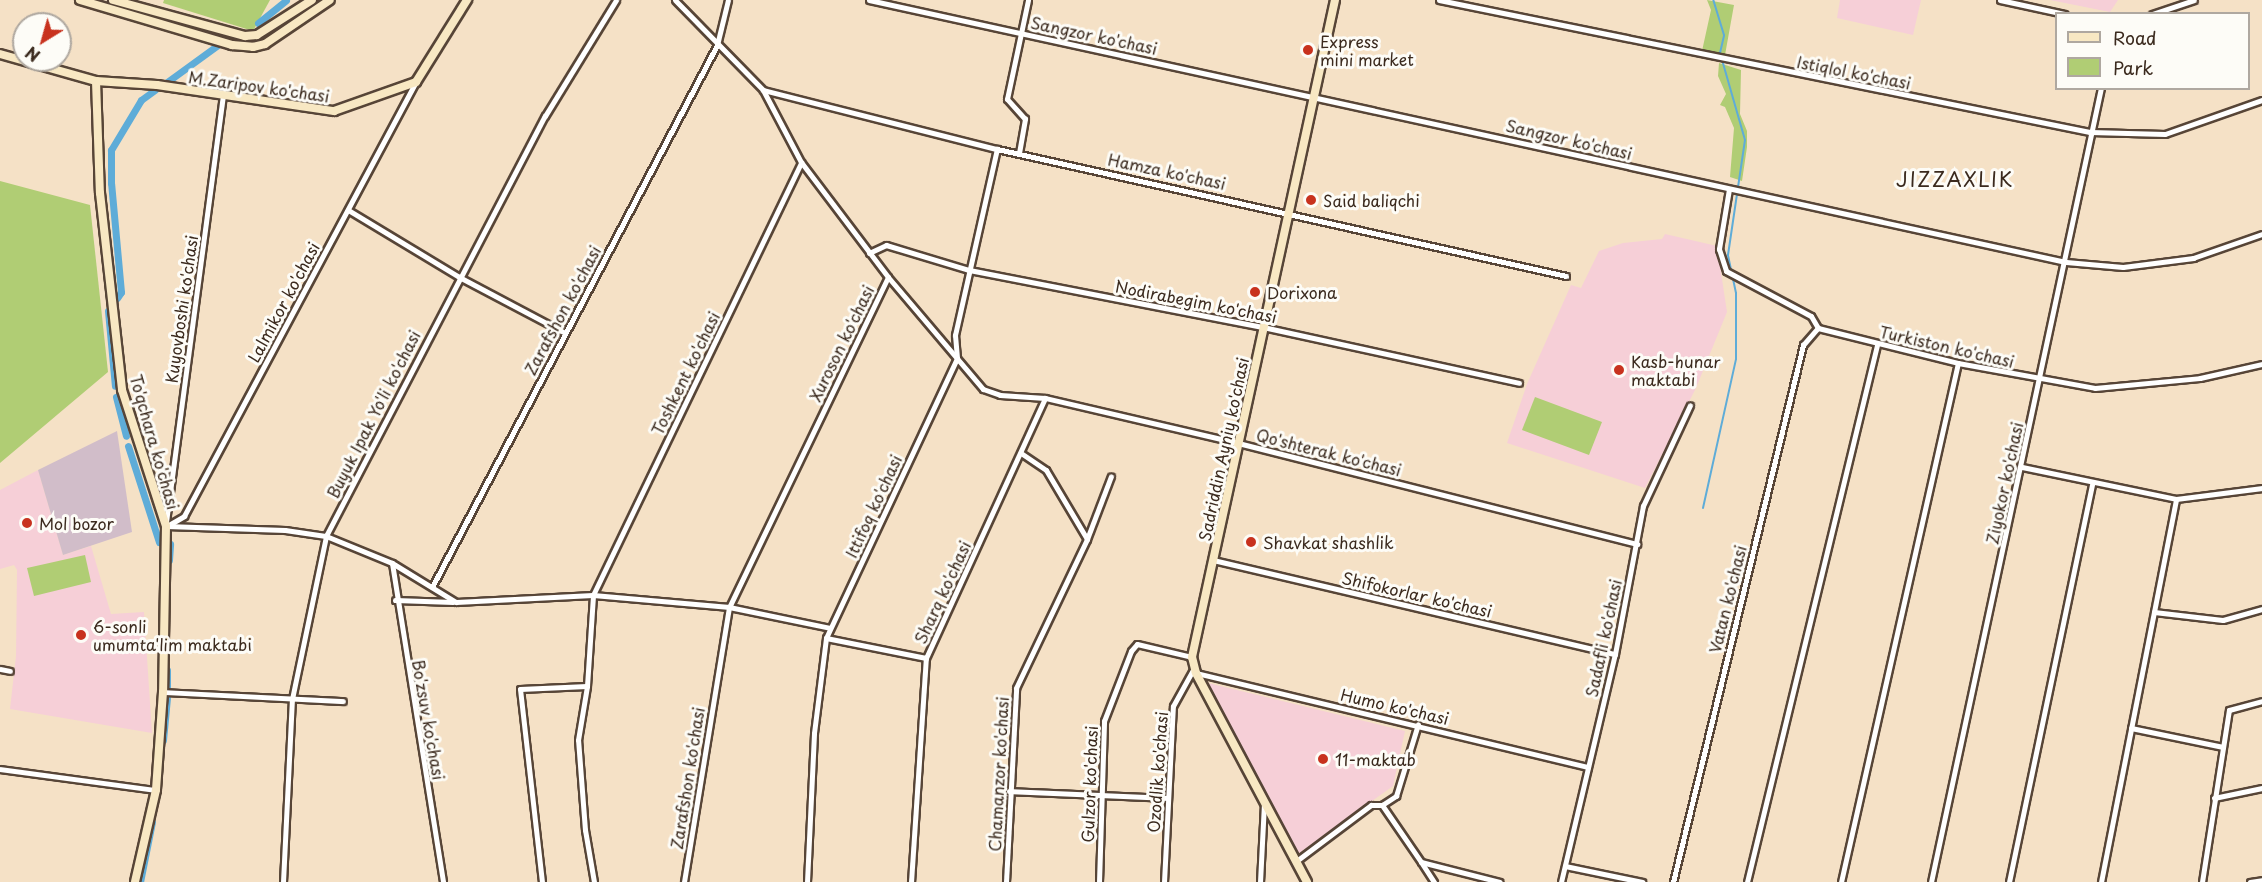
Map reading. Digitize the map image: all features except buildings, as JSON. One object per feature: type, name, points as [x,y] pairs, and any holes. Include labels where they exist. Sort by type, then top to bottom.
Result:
[{"type":"street","points":[[80,0],[232,45],[253,47],[265,44],[330,0]]},
{"type":"street","points":[[113,0],[245,36],[266,30],[312,0]]},
{"type":"street","points":[[416,82],[467,0]]},
{"type":"street","name":"Buyuk Ipak Yo'li ko'chasi","points":[[283,882],[292,699],[326,536],[459,277],[545,116],[616,0]]},
{"type":"street","name":"Xuroson ko'chasi","points":[[675,0],[763,90],[801,162],[888,277],[729,607]]},
{"type":"street","name":"Zarafshon ko'chasi","points":[[432,587],[717,45],[728,0]]},
{"type":"street","name":"Sangzor ko'chasi","points":[[869,0],[2066,262],[2123,267],[2193,258],[2262,234]]},
{"type":"street","points":[[1019,153],[1025,119],[1007,99],[1028,0]]},
{"type":"street","name":"Sadriddin Ayniy ko'chasi","points":[[1307,882],[1293,862],[1195,671],[1192,657],[1335,0]]},
{"type":"street","name":"Istiqlol ko'chasi","points":[[1439,0],[2090,132],[2164,134],[2262,100]]},
{"type":"street","points":[[2000,0],[2056,12]]},
{"type":"street","points":[[2158,12],[2194,0]]},
{"type":"street","points":[[154,22],[157,12]]},
{"type":"street","name":"M.Zaripov ko'chasi","points":[[0,54],[96,81],[223,95],[334,111],[416,82]]},
{"type":"street","name":"To'qchara ko'chasi","points":[[96,81],[100,193],[122,390],[166,526],[163,692],[156,790],[135,882]]},
{"type":"street","name":"Lalmikor ko'chasi","points":[[166,526],[184,516],[416,82]]},
{"type":"street","name":"Hamza ko'chasi","points":[[763,90],[997,149],[1288,211],[1566,276]]},
{"type":"street","name":"Ziyokor ko'chasi","points":[[1931,882],[2066,262],[2090,132],[2101,90]]},
{"type":"street","name":"Kuyovboshi ko'chasi","points":[[166,526],[223,95]]},
{"type":"street","name":"Ittifoq ko'chasi","points":[[807,882],[814,734],[826,638],[957,358],[955,335],[997,149]]},
{"type":"street","name":"Toshkent ko'chasi","points":[[593,596],[801,162]]},
{"type":"street","name":"Turkiston ko'chasi","points":[[1729,189],[1719,249],[1726,271],[1811,316],[1818,328],[1877,345],[2039,381],[2095,388],[2200,378],[2262,364]]},
{"type":"street","points":[[348,210],[459,277],[565,333]]},
{"type":"street","name":"Nodirabegim ko'chasi","points":[[869,253],[886,245],[969,270],[1263,327],[1520,383]]},
{"type":"street","name":"Qo'shterak ko'chasi","points":[[888,277],[983,389],[1000,395],[1045,398],[1238,443],[1636,544]]},
{"type":"street","name":"Vatan ko'chasi","points":[[1673,882],[1803,345],[1818,328]]},
{"type":"street","points":[[1747,882],[1877,345]]},
{"type":"street","points":[[1841,882],[1958,363]]},
{"type":"street","name":"Sharq ko'chasi","points":[[911,882],[926,658],[1022,453],[1045,398]]},
{"type":"street","name":"Sadafli ko'chasi","points":[[1561,882],[1615,654],[1643,506],[1690,405]]},
{"type":"street","points":[[1022,453],[1046,470],[1087,539]]},
{"type":"street","points":[[2022,467],[2092,485],[2176,499],[2262,488]]},
{"type":"street","name":"Chamanzor ko'chasi","points":[[1006,882],[1016,688],[1087,539],[1111,476]]},
{"type":"street","points":[[2009,882],[2092,485]]},
{"type":"street","points":[[2101,882],[2176,499]]},
{"type":"street","points":[[166,526],[285,530],[326,536],[392,563],[456,602]]},
{"type":"street","name":"Shifokorlar ko'chasi","points":[[1213,560],[1615,654]]},
{"type":"street","name":"Bo'zsuv ko'chasi","points":[[392,563],[395,600],[443,882]]},
{"type":"street","points":[[593,596],[587,686],[578,741],[585,830],[594,882]]},
{"type":"street","points":[[395,600],[456,602],[593,596],[729,607],[830,628]]},
{"type":"street","name":"Zarafshon ko'chasi","points":[[684,882],[729,607]]},
{"type":"street","points":[[2154,612],[2223,620],[2262,609]]},
{"type":"street","points":[[826,638],[926,658]]},
{"type":"street","name":"Gulzor ko'chasi","points":[[1099,882],[1104,721],[1134,645],[1192,657]]},
{"type":"street","points":[[0,669],[10,671]]},
{"type":"street","name":"Humo ko'chasi","points":[[1195,671],[1587,767]]},
{"type":"street","name":"Ozodlik ko'chasi","points":[[1164,882],[1173,706],[1195,671]]},
{"type":"street","points":[[542,882],[520,689],[587,686]]},
{"type":"street","points":[[163,692],[343,702]]},
{"type":"street","points":[[2202,882],[2229,710],[2262,701]]},
{"type":"street","points":[[1293,862],[1371,805],[1383,805],[1396,796],[1418,724]]},
{"type":"street","points":[[2131,728],[2223,747]]},
{"type":"street","points":[[0,769],[156,790]]},
{"type":"street","points":[[2214,798],[2262,788]]},
{"type":"street","points":[[1010,791],[1101,797],[1167,798]]},
{"type":"street","points":[[1260,882],[1264,802]]},
{"type":"street","points":[[1383,805],[1434,882]]},
{"type":"street","points":[[1421,862],[1500,882]]},
{"type":"street","points":[[1565,866],[1642,882]]},
{"type":"street","points":[[2250,882],[2262,880]]},
{"type":"shaded area","points":[[1840,0],[1921,0],[1913,35],[1837,18]]},
{"type":"shaded area","points":[[2050,0],[2118,0],[2110,12]]},
{"type":"shaded area","name":"Kasb-hunar maktabi","points":[[1665,234],[1717,246],[1727,312],[1696,388],[1645,488],[1507,443],[1527,384],[1571,285],[1581,288],[1599,251],[1623,243],[1662,239]]},
{"type":"shaded area","points":[[117,431],[132,532],[63,555],[38,470]]},
{"type":"shaded area","name":"6-sonli umumta'lim maktabi","points":[[38,470],[63,555],[91,546],[111,614],[144,612],[152,733],[10,709],[16,656],[17,570],[14,565],[0,569],[0,490]]},
{"type":"shaded area","name":"11-maktab","points":[[1208,683],[1405,731],[1393,786],[1298,854]]},
{"type":"green space","points":[[164,0],[270,0],[253,31],[163,3]]},
{"type":"green space","points":[[1707,0],[1734,5],[1725,55],[1702,51],[1711,10]]},
{"type":"green space","points":[[1719,63],[1741,70],[1740,114],[1747,131],[1742,181],[1730,177],[1734,128],[1725,107],[1720,105],[1726,94],[1718,76]]},
{"type":"green space","points":[[0,181],[90,205],[108,372],[0,463]]},
{"type":"green space","points":[[1535,397],[1602,422],[1589,455],[1522,430]]},
{"type":"green space","points":[[85,555],[91,582],[34,596],[27,568]]},
{"type":"waterway","points":[[258,23],[286,0]]},
{"type":"waterway","points":[[1703,508],[1736,359],[1736,293],[1728,255],[1745,140],[1720,53],[1724,35],[1713,0]]},
{"type":"waterway","points":[[167,82],[222,42]]},
{"type":"waterway","points":[[117,298],[121,292],[111,183],[111,150],[141,100],[155,90]]},
{"type":"waterway","points":[[108,311],[115,386]]},
{"type":"waterway","points":[[116,397],[126,436]]},
{"type":"waterway","points":[[128,446],[159,542]]},
{"type":"waterway","points":[[169,560],[170,544]]},
{"type":"waterway","points":[[167,670],[167,687]]},
{"type":"waterway","points":[[163,740],[167,698]]},
{"type":"waterway","points":[[140,882],[152,822]]},
{"type":"place","name":"Express mini market","points":[[1308,50]]},
{"type":"place","name":"Said baliqchi","points":[[1311,200]]},
{"type":"place","name":"Dorixona","points":[[1255,292]]},
{"type":"place","name":"Kasb-hunar maktabi","points":[[1619,370]]},
{"type":"place","name":"Mol bozor","points":[[27,523]]},
{"type":"place","name":"Shavkat shashlik","points":[[1251,542]]},
{"type":"place","name":"6-sonli umumta'lim maktabi","points":[[81,635]]},
{"type":"place","name":"11-maktab","points":[[1323,759]]},
{"type":"district","name":"JIZZAXLIK","points":[[1955,179]]}]
